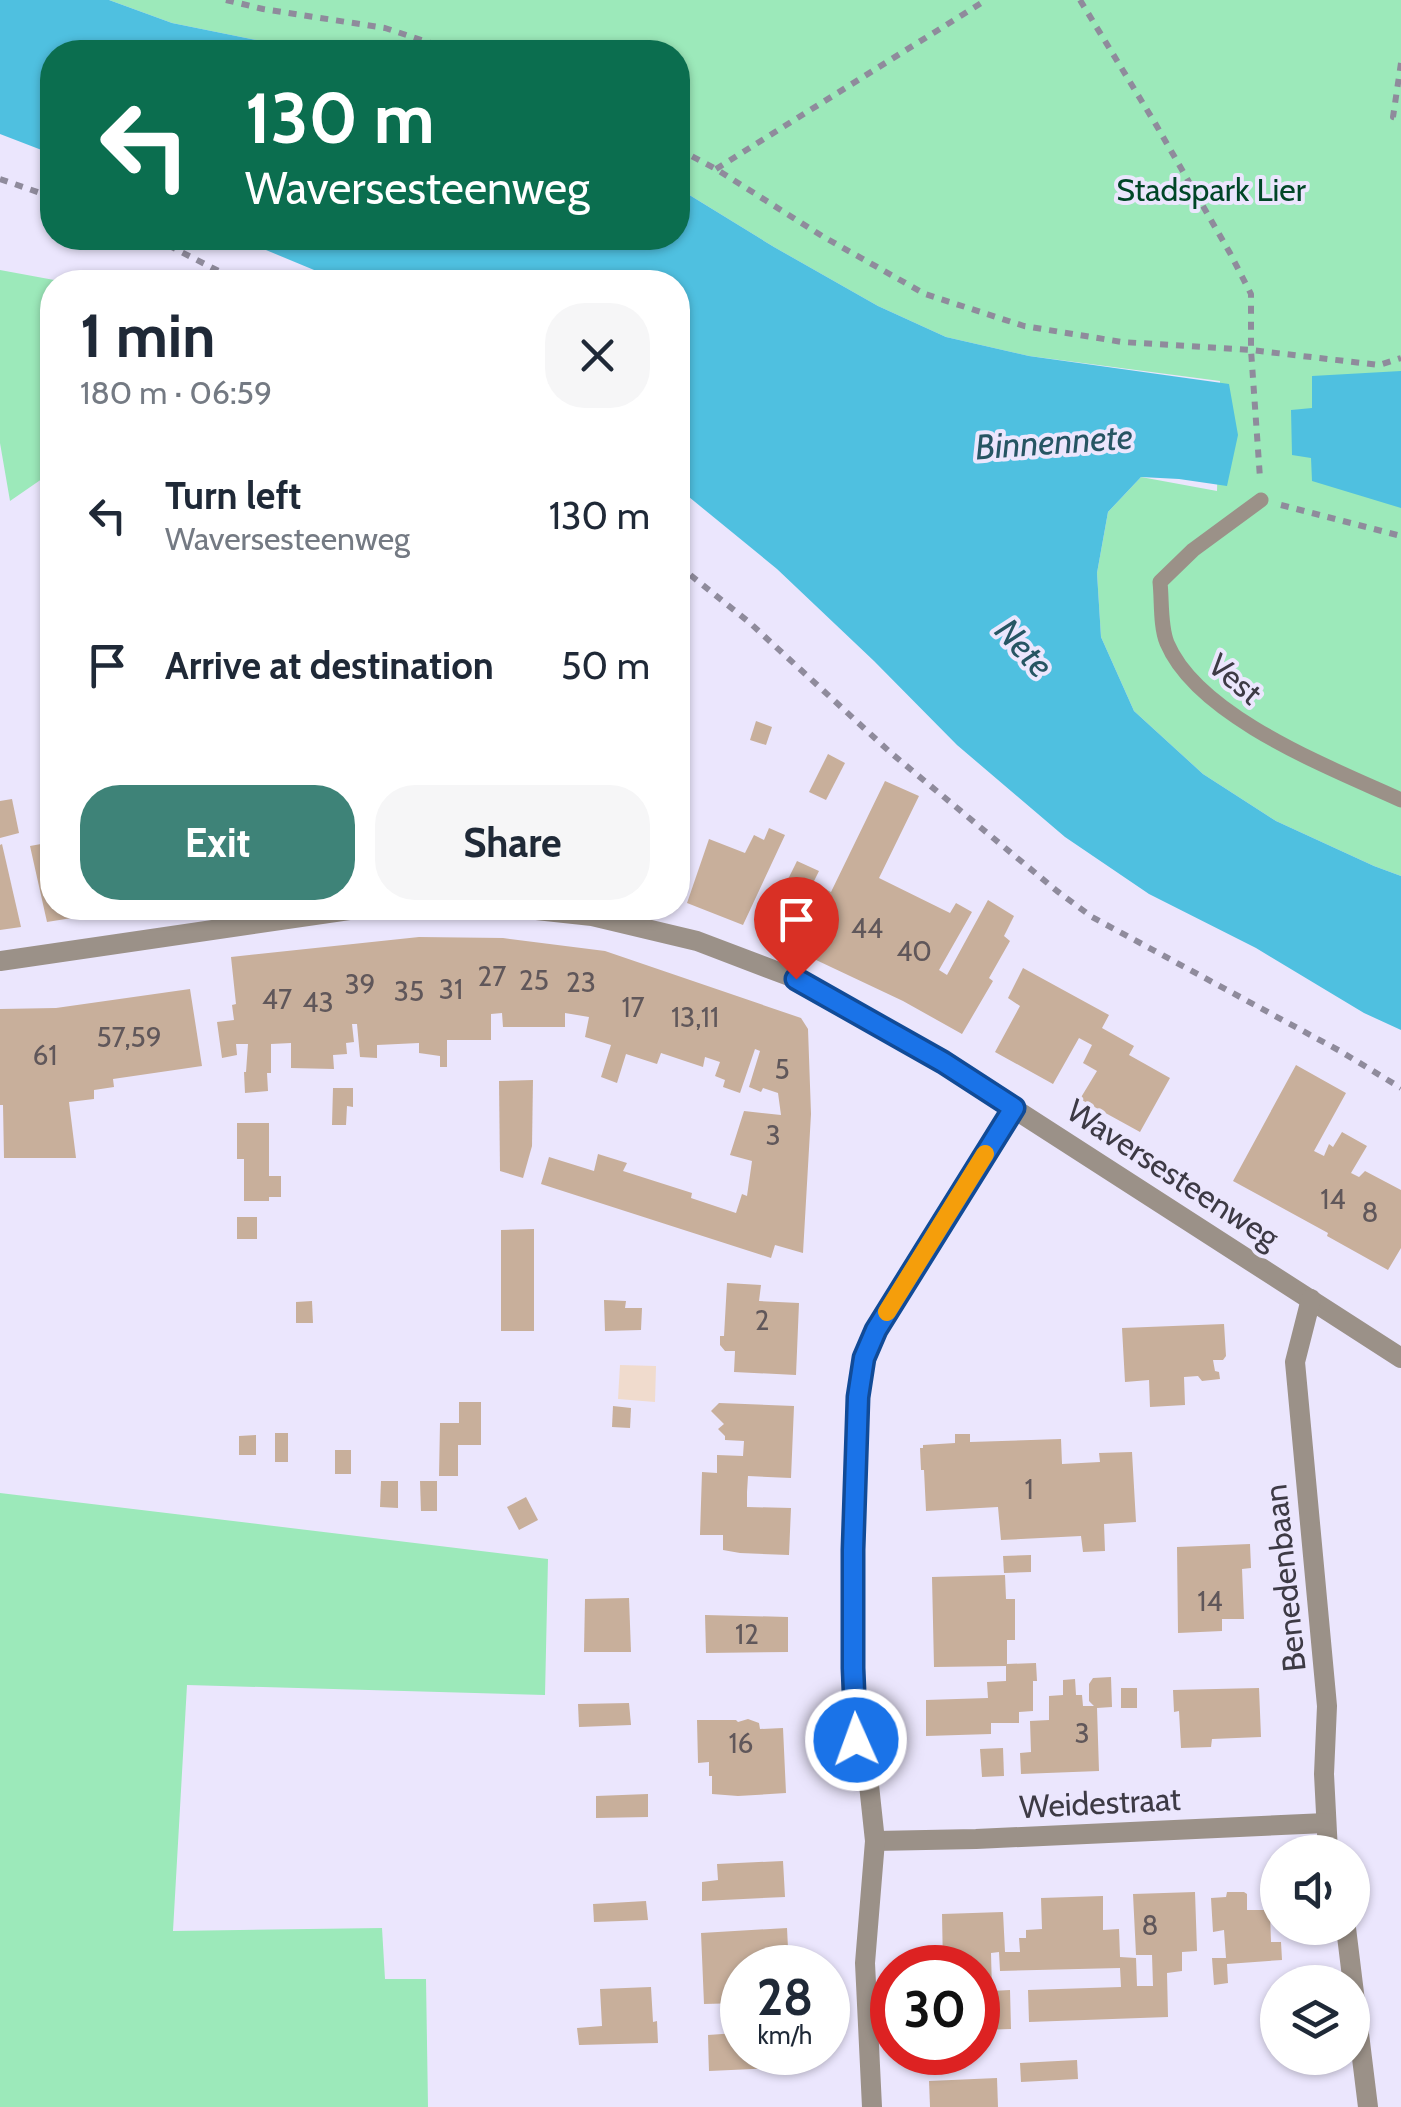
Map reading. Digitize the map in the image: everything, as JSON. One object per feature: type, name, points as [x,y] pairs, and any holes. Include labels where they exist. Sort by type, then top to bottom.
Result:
[{"type":"street","points":[[0,960],[279,920]]},
{"type":"street","name":"Waversesteenweg","points":[[610,920],[697,940],[796,979],[943,1062],[1401,1358]]},
{"type":"street","points":[[872,2107],[864,1963],[876,1841],[869,1785],[856,1740],[853,1668],[858,1397],[864,1358],[876,1330],[1014,1108]]},
{"type":"street","name":"Benedenbaan","points":[[1311,1300],[1295,1362],[1328,1706],[1324,1774],[1327,1835]]},
{"type":"street","name":"Weidestraat","points":[[876,1841],[1326,1823]]},
{"type":"street","points":[[1348,1945],[1368,2107]]},
{"type":"lane","name":"Vest","points":[[1262,500],[1192,550],[1160,582],[1166,641],[1188,678],[1257,732],[1401,800]]},
{"type":"path","points":[[226,0],[385,28],[422,40]]},
{"type":"path","points":[[716,169],[986,0]]},
{"type":"path","points":[[1080,0],[1156,123],[1250,294],[1262,500],[1401,536]]},
{"type":"path","points":[[1401,63],[1393,117],[1401,119]]},
{"type":"path","points":[[690,156],[925,294],[1024,326],[1122,342],[1251,350],[1378,365],[1401,358]]},
{"type":"path","points":[[0,180],[40,193]]},
{"type":"path","points":[[177,250],[217,270]]},
{"type":"path","points":[[690,575],[750,623],[891,753],[1080,908],[1340,1050],[1401,1088]]},
{"type":"shaded area","points":[[620,1365],[656,1366],[655,1402],[618,1399]]},
{"type":"green space","name":"Stadspark Lier","points":[[109,0],[1401,0],[1401,876],[1276,821],[1203,774],[1134,711],[1101,637],[1097,573],[1108,512],[1141,477],[1217,491],[1220,381],[1029,356],[946,337],[878,306],[690,195],[690,40],[256,40],[172,23]]},
{"type":"green space","points":[[0,270],[40,277],[40,480],[10,501],[0,443]]},
{"type":"green space","points":[[0,1493],[548,1559],[545,1695],[187,1685],[173,1931],[382,1928],[385,1979],[426,1979],[428,2107],[0,2107]]},
{"type":"water","points":[[0,0],[109,0],[172,23],[256,40],[40,40],[40,149],[0,134]]},
{"type":"water","points":[[690,195],[878,306],[946,337],[1029,356],[1229,384],[1238,435],[1227,486],[1141,477],[1108,512],[1097,573],[1101,637],[1134,711],[1203,774],[1276,821],[1401,876],[1401,1030],[1364,1013],[1256,948],[1149,894],[1065,837],[957,745],[777,569],[690,498],[690,270],[314,270],[266,250],[690,250]]},
{"type":"water","points":[[1401,371],[1401,508],[1312,481],[1311,458],[1292,455],[1291,410],[1312,408],[1312,376]]},
{"type":"building","points":[[756,721],[772,727],[766,745],[750,740]]},
{"type":"building","points":[[828,754],[845,763],[826,800],[809,792]]},
{"type":"building","points":[[885,781],[919,796],[879,878],[950,913],[956,903],[972,912],[939,970],[947,975],[988,900],[1014,916],[1004,936],[1010,941],[989,978],[993,981],[962,1034],[903,1001],[761,934],[797,861],[819,871],[813,883],[831,892]]},
{"type":"building","points":[[12,799],[19,833],[0,838],[0,801]]},
{"type":"building","points":[[769,828],[785,835],[743,925],[690,904],[709,839],[745,853],[754,835],[764,840]]},
{"type":"building","points":[[40,844],[40,891],[30,846]]},
{"type":"building","points":[[0,845],[21,927],[0,930]]},
{"type":"building","points":[[419,937],[503,938],[605,951],[801,1018],[808,1029],[811,1114],[803,1253],[775,1245],[771,1258],[541,1184],[549,1157],[594,1171],[598,1154],[627,1163],[623,1171],[692,1193],[691,1198],[736,1213],[742,1194],[747,1196],[752,1161],[730,1155],[744,1111],[781,1115],[778,1093],[749,1087],[760,1051],[755,1049],[740,1093],[723,1087],[725,1080],[715,1076],[720,1062],[705,1057],[703,1067],[661,1053],[657,1064],[626,1054],[617,1083],[601,1077],[611,1045],[585,1037],[589,1017],[565,1013],[565,1027],[503,1027],[502,1013],[491,1014],[491,1040],[447,1040],[447,1067],[440,1067],[440,1056],[419,1053],[419,1043],[377,1045],[377,1058],[360,1057],[357,1024],[352,1024],[354,1042],[346,1043],[347,1054],[333,1055],[334,1069],[291,1068],[291,1043],[271,1044],[268,1091],[245,1093],[248,1044],[236,1044],[237,1055],[222,1058],[217,1022],[234,1020],[231,957]]},
{"type":"building","points":[[1023,968],[1109,1015],[1102,1028],[1134,1046],[1129,1055],[1170,1078],[1140,1132],[1080,1099],[1097,1071],[1083,1063],[1092,1045],[1079,1038],[1053,1084],[995,1052],[1020,1006],[1008,998]]},
{"type":"building","points":[[190,989],[202,1066],[113,1079],[114,1087],[94,1090],[94,1099],[69,1102],[76,1158],[4,1158],[0,1009],[56,1008]]},
{"type":"building","points":[[1296,1065],[1346,1093],[1314,1151],[1324,1156],[1329,1144],[1333,1147],[1342,1132],[1367,1146],[1351,1173],[1359,1177],[1365,1171],[1401,1190],[1401,1248],[1388,1270],[1233,1181]]},
{"type":"building","points":[[533,1080],[532,1146],[523,1178],[500,1171],[499,1081]]},
{"type":"building","points":[[333,1088],[353,1088],[353,1107],[347,1106],[346,1125],[332,1125]]},
{"type":"building","points":[[237,1123],[269,1123],[269,1176],[281,1176],[281,1197],[244,1201],[244,1159],[237,1159]]},
{"type":"building","points":[[237,1217],[257,1217],[257,1239],[237,1239]]},
{"type":"building","points":[[534,1229],[534,1331],[501,1331],[501,1230]]},
{"type":"building","points":[[727,1283],[761,1285],[759,1301],[799,1303],[796,1375],[734,1372],[735,1351],[725,1351],[720,1345]]},
{"type":"building","points":[[604,1300],[626,1301],[625,1308],[642,1308],[641,1330],[605,1331]]},
{"type":"building","points":[[312,1301],[313,1323],[296,1323],[296,1302]]},
{"type":"building","points":[[1224,1324],[1226,1356],[1213,1360],[1220,1379],[1184,1377],[1185,1405],[1150,1407],[1149,1380],[1125,1382],[1122,1328]]},
{"type":"building","points":[[459,1402],[481,1402],[481,1445],[458,1445],[458,1476],[439,1476],[440,1423],[459,1423]]},
{"type":"building","points":[[719,1403],[794,1406],[791,1478],[748,1476],[747,1492],[747,1507],[791,1508],[789,1555],[723,1550],[723,1535],[700,1535],[702,1472],[717,1473],[717,1455],[743,1456],[744,1441],[725,1440],[718,1429],[724,1424],[711,1411]]},
{"type":"building","points":[[613,1406],[631,1408],[630,1428],[612,1427]]},
{"type":"building","points":[[275,1433],[288,1433],[288,1462],[275,1462]]},
{"type":"building","points":[[955,1434],[970,1434],[970,1442],[1061,1439],[1062,1464],[1100,1462],[1099,1453],[1132,1452],[1136,1522],[1104,1524],[1105,1551],[1083,1552],[1081,1536],[1001,1540],[998,1507],[926,1511],[920,1448],[955,1443]]},
{"type":"building","points":[[256,1435],[256,1455],[239,1455],[239,1436]]},
{"type":"building","points":[[335,1450],[351,1450],[351,1474],[335,1474]]},
{"type":"building","points":[[381,1481],[398,1481],[398,1508],[380,1507]]},
{"type":"building","points":[[420,1481],[437,1481],[437,1511],[421,1511]]},
{"type":"building","points":[[526,1497],[538,1520],[519,1530],[507,1507]]},
{"type":"building","points":[[1250,1544],[1251,1568],[1242,1569],[1244,1619],[1222,1619],[1222,1631],[1178,1633],[1177,1547]]},
{"type":"building","points":[[1031,1555],[1031,1572],[1004,1573],[1003,1556]]},
{"type":"building","points":[[1005,1575],[1006,1599],[1015,1599],[1015,1640],[1007,1640],[1007,1664],[1036,1663],[1033,1711],[1019,1712],[1019,1723],[991,1723],[991,1734],[926,1736],[926,1700],[988,1698],[987,1682],[1006,1681],[1006,1666],[934,1667],[932,1577]]},
{"type":"building","points":[[629,1598],[631,1652],[584,1652],[585,1599]]},
{"type":"building","points":[[705,1615],[788,1617],[788,1652],[706,1653]]},
{"type":"building","points":[[1111,1677],[1112,1707],[1097,1708],[1099,1771],[1021,1774],[1020,1753],[1031,1752],[1030,1721],[1049,1720],[1049,1696],[1063,1695],[1063,1680],[1075,1679],[1076,1695],[1082,1695],[1083,1706],[1094,1706],[1089,1701],[1089,1684],[1093,1678]]},
{"type":"building","points":[[1121,1688],[1137,1688],[1137,1708],[1121,1708]]},
{"type":"building","points":[[1259,1688],[1261,1737],[1212,1739],[1211,1747],[1181,1748],[1179,1711],[1174,1712],[1173,1690]]},
{"type":"building","points":[[629,1703],[631,1725],[579,1727],[578,1704]]},
{"type":"building","points":[[748,1719],[759,1723],[760,1729],[783,1728],[786,1793],[712,1794],[709,1762],[698,1763],[697,1720]]},
{"type":"building","points":[[1003,1748],[1004,1776],[982,1777],[980,1749]]},
{"type":"building","points":[[648,1794],[648,1817],[596,1818],[596,1796]]},
{"type":"building","points":[[783,1861],[785,1897],[702,1901],[702,1882],[718,1880],[717,1864]]},
{"type":"building","points":[[1195,1892],[1197,1951],[1182,1952],[1182,1971],[1167,1973],[1168,2017],[1029,2022],[1028,1990],[1121,1987],[1120,1968],[1000,1971],[1000,1945],[943,1945],[942,1914],[1003,1912],[1005,1952],[1020,1952],[1019,1938],[1026,1938],[1026,1930],[1042,1929],[1041,1898],[1103,1896],[1103,1930],[1119,1929],[1120,1957],[1136,1958],[1137,1986],[1153,1986],[1152,1955],[1136,1955],[1133,1894]]},
{"type":"building","points":[[1227,1892],[1247,1894],[1247,1910],[1260,1910],[1260,1945],[1281,1945],[1282,1960],[1227,1964],[1228,1983],[1214,1985],[1212,1958],[1226,1958],[1224,1930],[1213,1932],[1211,1898],[1226,1897]]},
{"type":"building","points":[[646,1901],[648,1920],[594,1922],[593,1904]]},
{"type":"building","points":[[787,1928],[788,1945],[720,1945],[720,2004],[704,2004],[701,1933]]},
{"type":"building","points":[[651,1987],[658,2043],[579,2045],[577,2028],[602,2026],[600,1989]]},
{"type":"building","points":[[1010,1990],[1011,2029],[1000,2029],[1000,1991]]},
{"type":"building","points":[[720,2034],[720,2071],[709,2071],[708,2035]]},
{"type":"building","points":[[1077,2060],[1078,2079],[1021,2082],[1020,2063]]},
{"type":"building","points":[[997,2078],[998,2107],[930,2107],[929,2081]]},
{"type":"slow traffic","points":[[887,1312],[985,1154]]},
{"type":"route","points":[[796,979],[943,1062],[1014,1108],[876,1330],[864,1358],[858,1397],[853,1511],[856,1740]]},
{"type":"water label","name":"Binnennete","points":[[1054,442]]},
{"type":"water label","name":"Nete","points":[[1024,648]]}]
